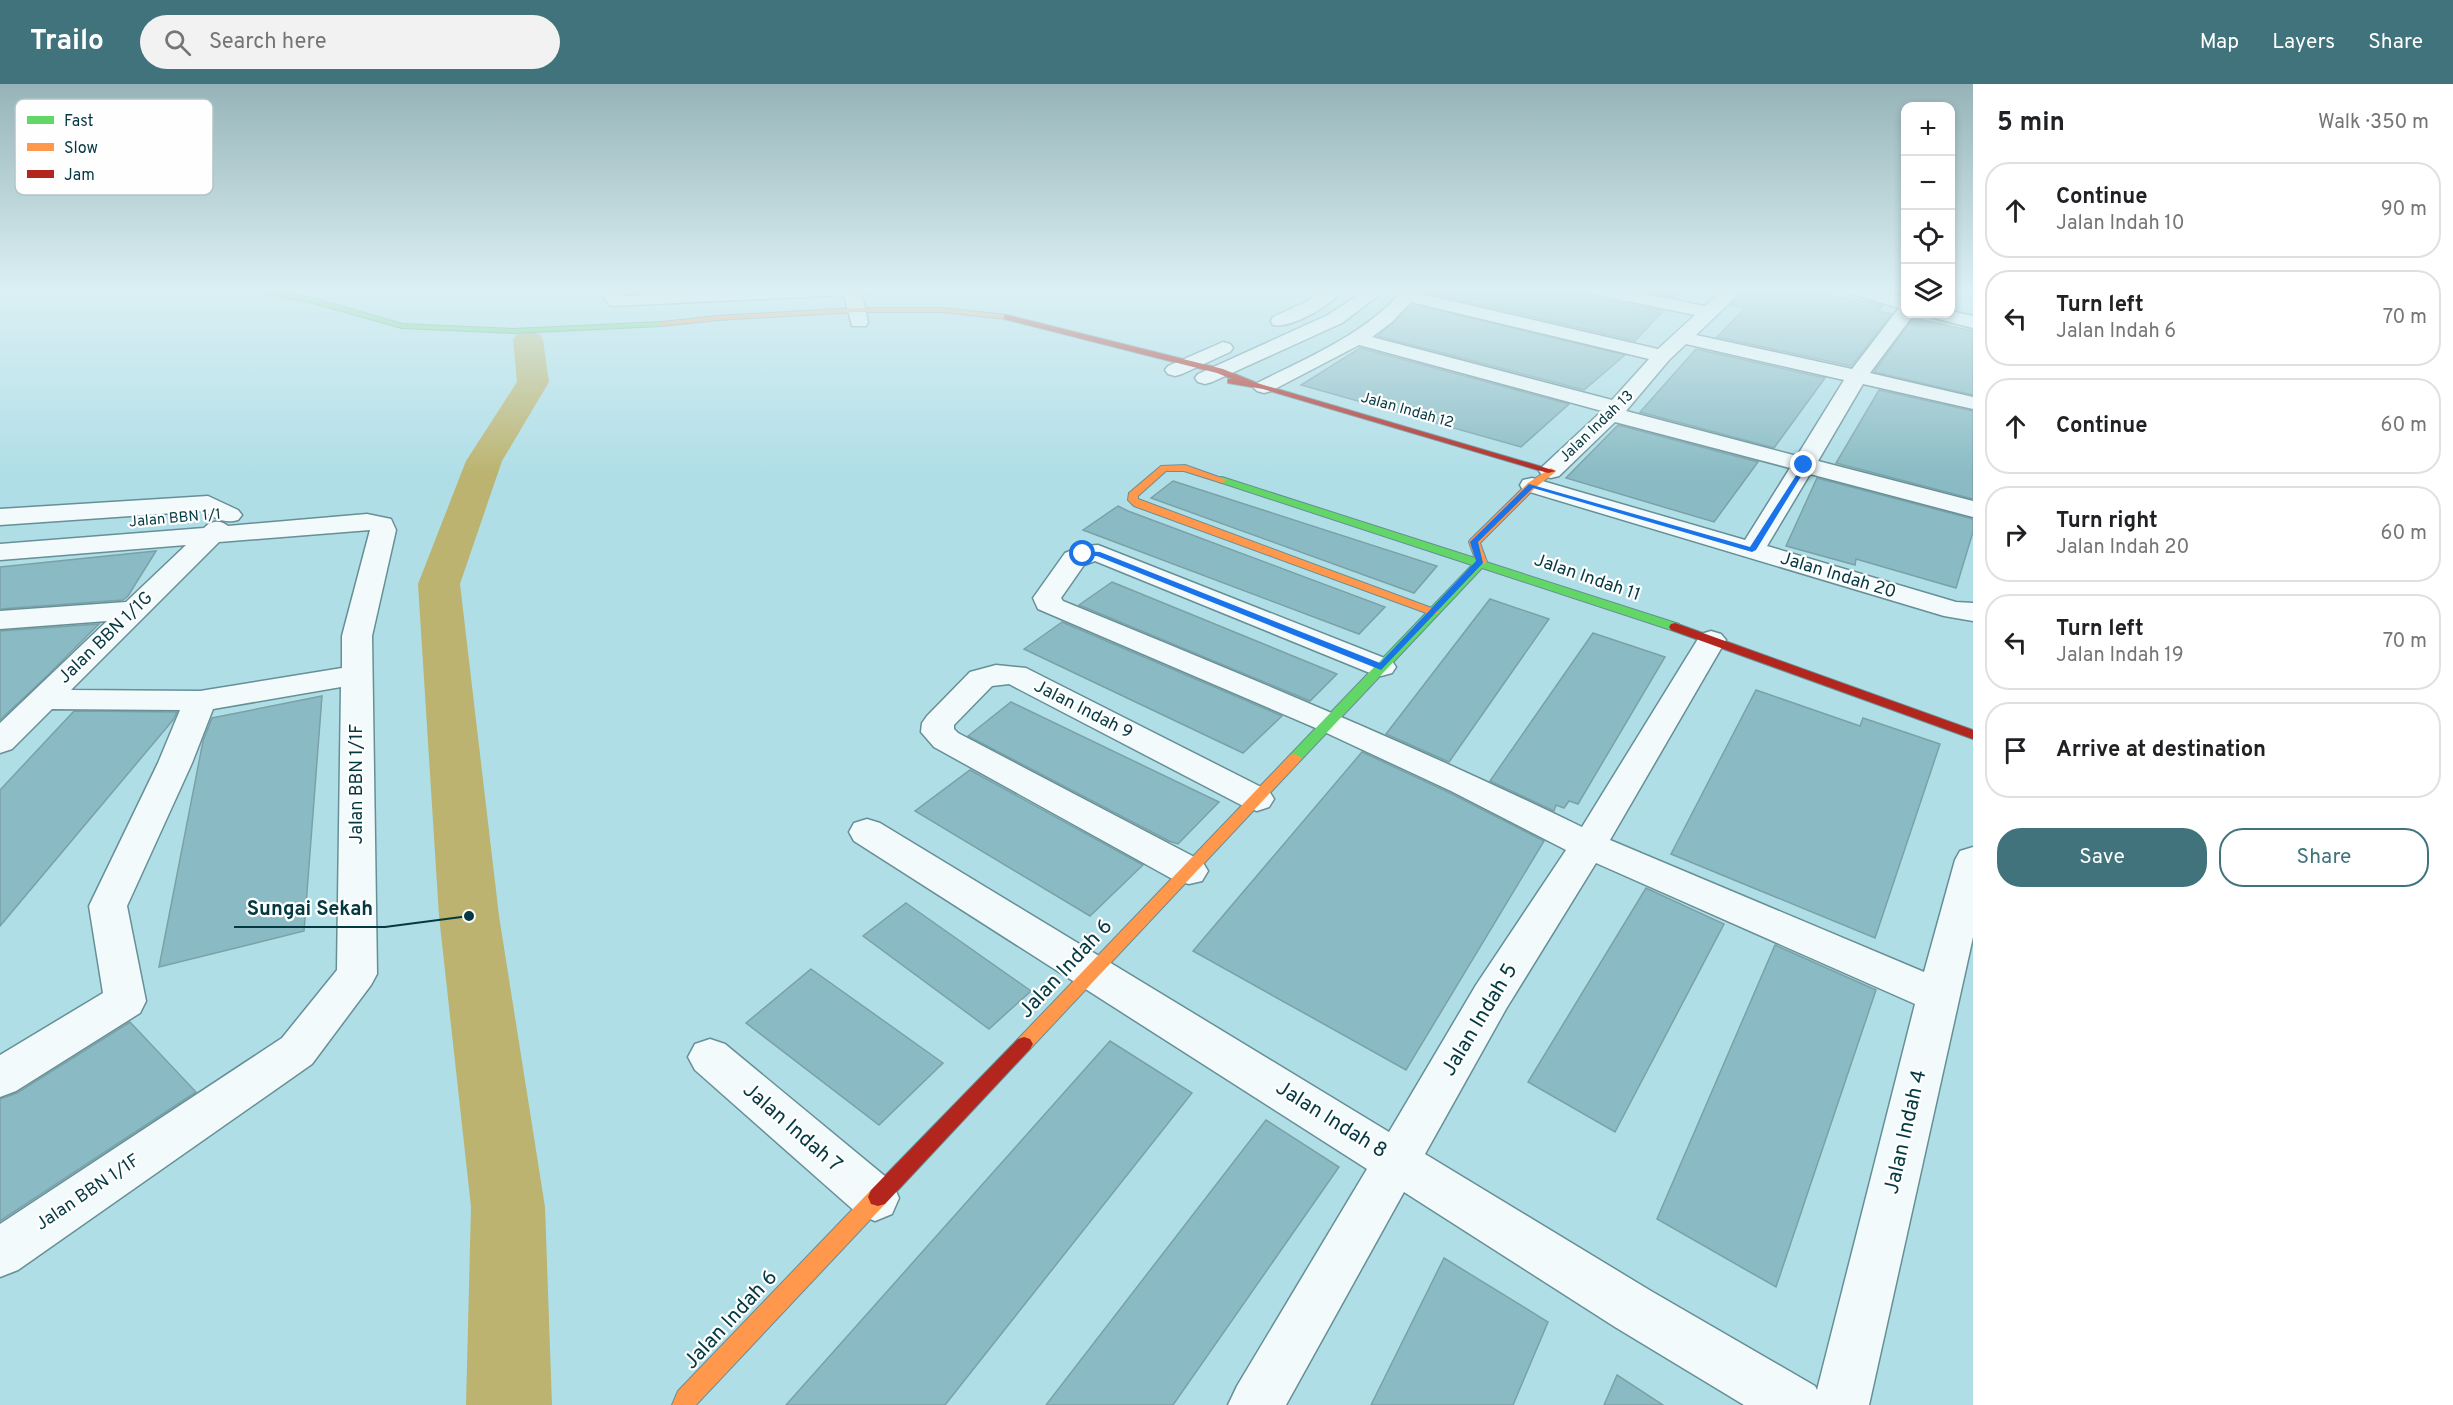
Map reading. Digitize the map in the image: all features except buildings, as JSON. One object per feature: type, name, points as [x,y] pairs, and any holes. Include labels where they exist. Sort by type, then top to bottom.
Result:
[{"type":"street","name":"Jalan Indah 12","points":[[1126,351],[1258,385],[1541,478]]},
{"type":"street","points":[[1183,367],[1217,351]]},
{"type":"street","points":[[1213,374],[1265,351]]},
{"type":"street","points":[[1258,385],[1328,351]]},
{"type":"street","points":[[1399,351],[1804,465],[1973,509]]},
{"type":"street","points":[[1641,351],[1662,356]]},
{"type":"street","name":"Jalan Indah 13","points":[[1541,478],[1614,411],[1668,351]]},
{"type":"street","points":[[1736,351],[1973,403]]},
{"type":"street","points":[[1752,550],[1856,378],[1876,351]]},
{"type":"street","name":"Jalan Indah 11","points":[[1433,612],[1138,504],[1133,500],[1133,495],[1164,468],[1173,466],[1185,468],[1480,562],[1711,640],[1856,690],[1973,735]]},
{"type":"street","points":[[1480,562],[1474,542],[1541,478]]},
{"type":"street","name":"Jalan Indah 20","points":[[1541,478],[1752,550],[1954,610],[1973,612]]},
{"type":"street","name":"Jalan BBN 1/1","points":[[0,517],[208,502],[220,525],[0,532]]},
{"type":"street","name":"Jalan BBN 1/1F","points":[[0,552],[220,525],[367,522],[382,524],[383,530],[357,636],[357,974],[297,1051],[0,1252]]},
{"type":"street","name":"Jalan BBN 1/1G","points":[[0,742],[220,525]]},
{"type":"street","points":[[1381,667],[1098,553],[1083,554],[1074,559],[1047,598],[1048,603],[1053,607],[1329,722],[1463,783],[1588,845],[1938,996]]},
{"type":"street","name":"Jalan Indah 6","points":[[683,1405],[686,1398],[875,1198],[1189,871],[1480,562]]},
{"type":"street","points":[[0,620],[135,610]]},
{"type":"street","name":"Jalan Indah 5","points":[[1256,1405],[1491,997],[1588,845],[1711,640]]},
{"type":"street","points":[[42,699],[200,701],[357,675]]},
{"type":"street","name":"Jalan Indah 9","points":[[1189,871],[946,740],[937,732],[938,723],[981,679],[996,675],[1016,675],[1257,799]]},
{"type":"street","points":[[0,1078],[125,1001],[108,906],[175,763],[200,701]]},
{"type":"street","name":"Jalan Indah 8","points":[[867,832],[1633,1309],[1796,1405]]},
{"type":"street","name":"Jalan Indah 4","points":[[1841,1405],[1938,996],[1973,860]]},
{"type":"street","name":"Jalan Indah 7","points":[[710,1057],[875,1198]]},
{"type":"waterway","points":[[509,1405],[508,1207],[469,916],[439,584],[484,461],[533,382],[529,351]]},
{"type":"traffic: fast","points":[[1222,480],[1675,627]]},
{"type":"traffic: fast","points":[[1295,758],[1481,562]]},
{"type":"traffic: slow","points":[[1222,480],[1185,468],[1164,468],[1133,495],[1133,500],[1138,504],[1433,612]]},
{"type":"traffic: slow","points":[[1481,562],[1474,542],[1532,485],[1551,471]]},
{"type":"traffic: slow","points":[[1024,1044],[1295,758]]},
{"type":"traffic: slow","points":[[683,1405],[686,1399],[878,1197]]},
{"type":"traffic: jam","points":[[1140,351],[1220,371],[1253,384]]},
{"type":"traffic: jam","points":[[1231,381],[1264,387],[1551,471]]},
{"type":"traffic: jam","points":[[1675,627],[1973,735]]},
{"type":"traffic: jam","points":[[878,1197],[1024,1044]]},
{"type":"place","name":"Sungai Sekah","points":[[469,916]]},
{"type":"route","points":[[1083,554],[1098,553],[1381,667],[1480,562],[1474,542],[1532,485],[1752,550],[1804,465]]}]
